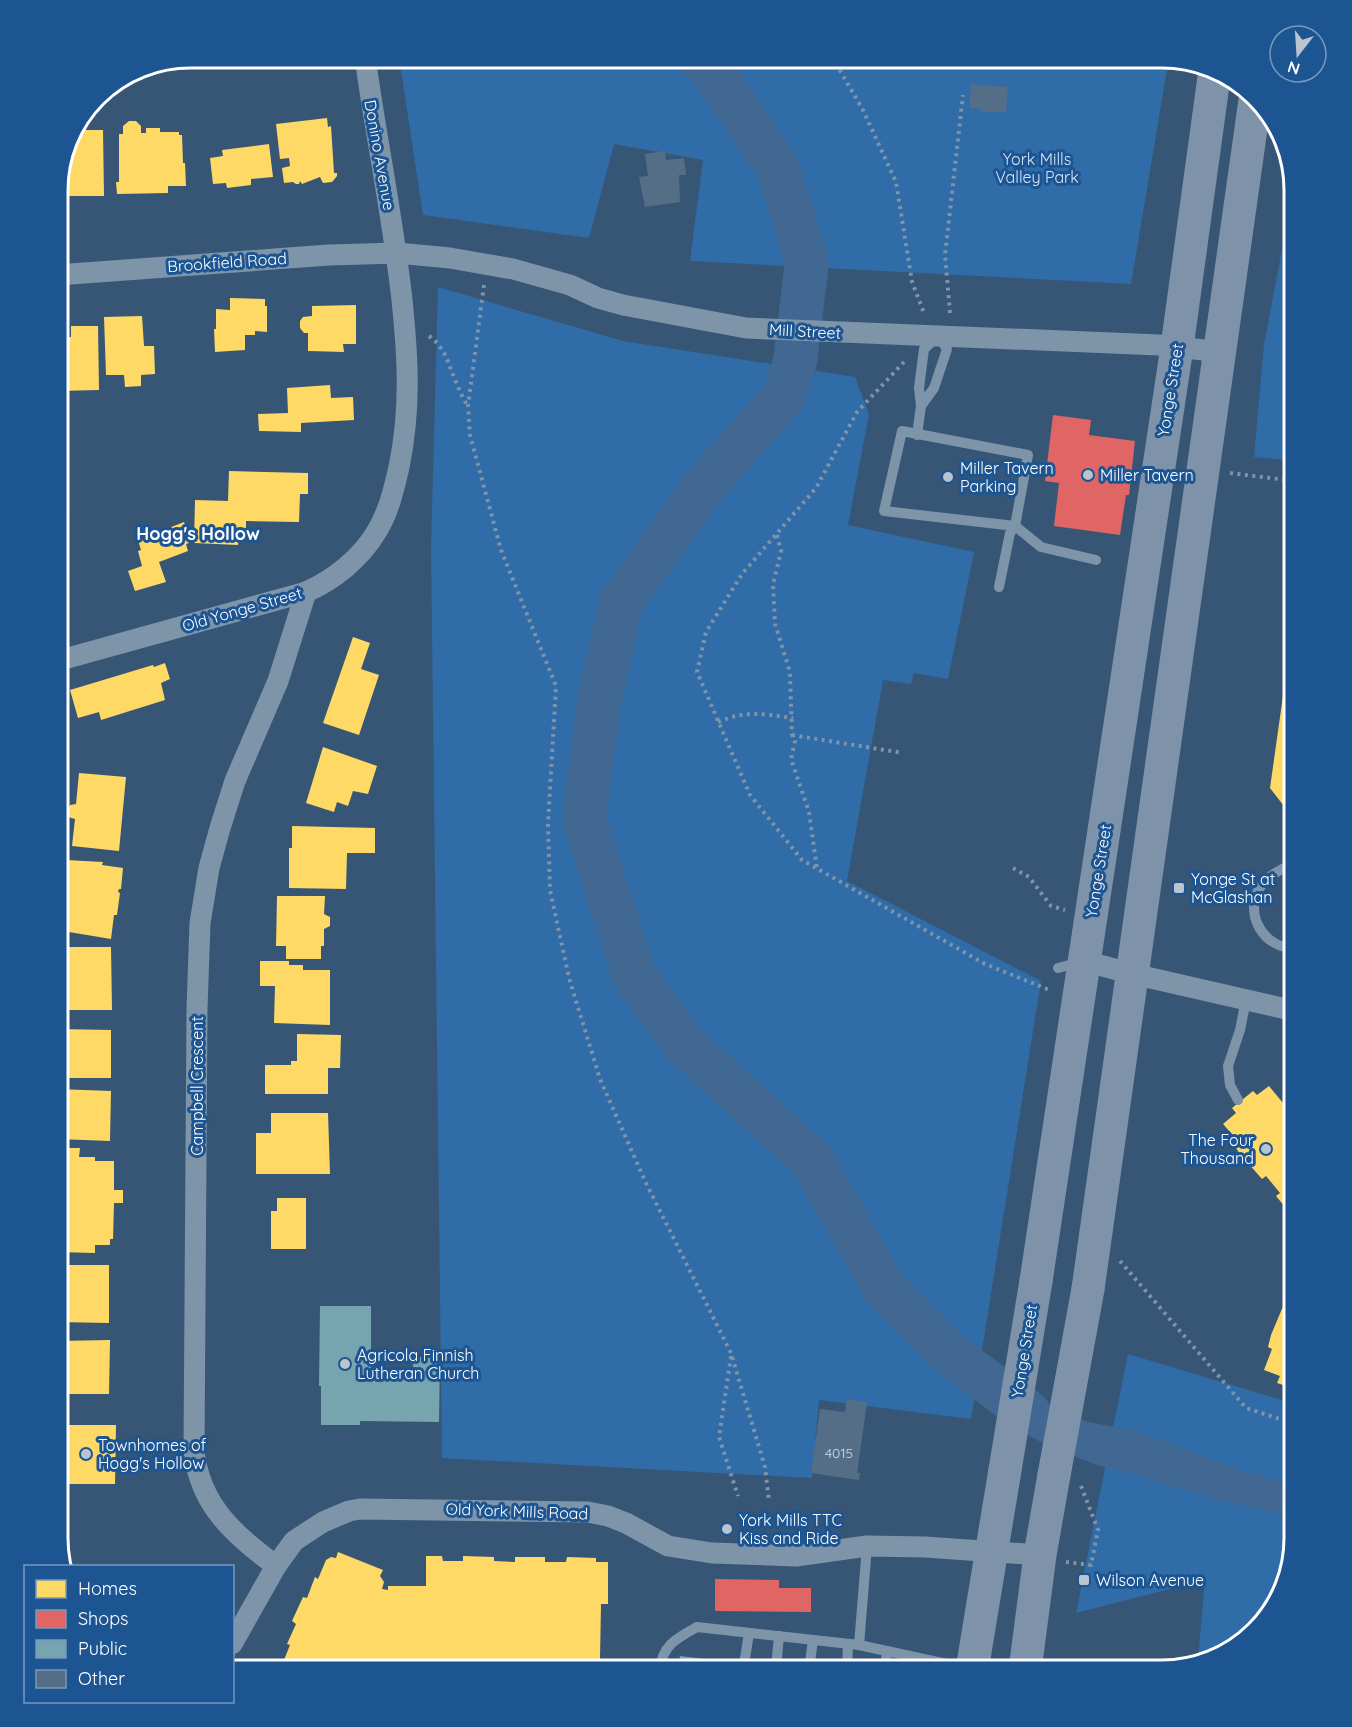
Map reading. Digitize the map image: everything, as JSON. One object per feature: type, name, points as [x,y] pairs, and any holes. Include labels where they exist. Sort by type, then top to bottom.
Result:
[{"type":"main road","name":"Yonge Street","points":[[973,1660],[1036,1281],[1071,965],[1177,347],[1214,79]]},
{"type":"main road","points":[[1028,1660],[1053,1558],[1068,1481],[1088,1289],[1255,110]]},
{"type":"street","name":"Donino Avenue","points":[[367,68],[397,253]]},
{"type":"street","name":"Mill Street","points":[[397,253],[488,263],[536,274],[623,305],[746,328],[1177,347],[1221,352]]},
{"type":"street","name":"Brookfield Road","points":[[68,274],[234,261],[397,253]]},
{"type":"street","name":"Old Yonge Street","points":[[68,658],[306,592],[343,570],[363,551],[385,516],[402,452],[409,387],[397,253]]},
{"type":"street","name":"Campbell Crescent","points":[[276,1566],[242,1539],[213,1508],[202,1488],[196,1469],[194,1451],[197,1009],[200,922],[209,868],[236,782],[278,681],[306,592]]},
{"type":"street","points":[[1071,965],[1133,974],[1284,1009]]},
{"type":"street","name":"Old York Mills Road","points":[[234,1640],[287,1550],[305,1532],[334,1516],[360,1509],[588,1512],[626,1523],[668,1546],[712,1553],[796,1556],[867,1546],[925,1547],[1053,1558]]},
{"type":"lane","points":[[917,435],[921,406],[919,388],[924,349],[938,336],[947,349],[934,388],[921,406]]},
{"type":"lane","points":[[999,587],[1010,533],[1015,526],[1028,455],[902,431],[884,511],[1015,526],[1041,547],[1096,560]]},
{"type":"lane","points":[[1284,868],[1272,874],[1259,889],[1254,908],[1257,924],[1267,939],[1284,949]]},
{"type":"lane","points":[[1238,1100],[1230,1084],[1228,1066],[1240,1030],[1246,1000]]},
{"type":"lane","points":[[850,1660],[854,1645],[867,1546]]},
{"type":"lane","points":[[661,1660],[673,1640],[697,1627],[854,1645],[928,1660]]},
{"type":"lane","points":[[745,1660],[749,1633]]},
{"type":"lane","points":[[777,1660],[779,1636]]},
{"type":"lane","points":[[810,1660],[813,1640]]},
{"type":"lane","points":[[886,1660],[887,1651]]},
{"type":"path","points":[[838,68],[863,110],[896,182],[912,282],[924,311],[905,360],[857,412],[816,488],[742,574],[706,632],[697,672],[750,795],[802,860],[986,964],[1054,992]]},
{"type":"path","points":[[950,313],[945,255],[963,95]]},
{"type":"path","points":[[488,263],[468,406],[470,435],[501,550],[556,686],[548,824],[550,890],[569,978],[600,1079],[609,1100],[645,1181],[731,1353],[765,1467],[769,1502]]},
{"type":"path","points":[[429,336],[439,343],[445,352],[456,383],[468,406]]},
{"type":"path","points":[[1229,473],[1284,480]]},
{"type":"path","points":[[776,534],[781,551],[773,585],[775,624],[790,672],[792,735],[795,741],[791,759],[809,812],[817,869]]},
{"type":"path","points":[[718,722],[735,715],[757,713],[793,718]]},
{"type":"path","points":[[792,735],[903,753]]},
{"type":"path","points":[[1013,868],[1029,877],[1051,906],[1069,911]]},
{"type":"path","points":[[1119,1260],[1246,1408],[1284,1420]]},
{"type":"path","points":[[731,1353],[719,1437],[738,1496]]},
{"type":"path","points":[[1053,1558],[1091,1565],[1098,1530],[1068,1481]]},
{"type":"green space","name":"York Mills Valley Park","points":[[401,68],[1167,68],[1131,284],[690,261],[703,160],[614,144],[589,238],[423,215]]},
{"type":"green space","points":[[1284,238],[1284,460],[1254,457],[1264,345]]},
{"type":"green space","points":[[438,287],[623,341],[855,377],[869,414],[848,525],[974,552],[948,679],[914,673],[911,684],[883,680],[847,881],[1041,981],[971,1419],[819,1400],[812,1478],[442,1458],[431,547]]},
{"type":"green space","points":[[1128,1354],[1284,1401],[1283,1554],[1272,1592],[1254,1618],[1230,1639],[1198,1654],[1205,1580],[1076,1613]]},
{"type":"shaded area","points":[[982,1378],[1029,1391],[1049,1404],[1088,1422],[1137,1431],[1239,1470],[1284,1481],[1284,1515],[1214,1499],[1100,1466],[1055,1449],[1017,1430]]},
{"type":"building: Homes","points":[[327,118],[328,127],[331,126],[334,173],[337,173],[337,176],[332,182],[323,183],[320,177],[302,184],[300,181],[299,184],[284,183],[282,168],[290,166],[289,158],[280,159],[276,124]]},
{"type":"building: Homes","points":[[129,121],[136,121],[141,126],[141,133],[146,133],[146,128],[160,128],[160,132],[179,132],[179,135],[182,135],[186,186],[168,186],[168,193],[117,194],[119,134],[123,134],[123,126]]},
{"type":"building: Homes","points":[[83,130],[103,130],[104,196],[68,196],[72,158]]},
{"type":"building: Homes","points":[[269,144],[273,177],[251,179],[251,185],[227,188],[226,183],[213,184],[210,158],[223,156],[222,150]]},
{"type":"building: Homes","points":[[230,298],[265,299],[267,332],[255,331],[255,335],[245,335],[245,350],[215,352],[216,309],[230,310]]},
{"type":"building: Homes","points":[[356,305],[356,344],[343,344],[344,352],[308,351],[308,333],[304,333],[300,328],[300,321],[303,317],[312,316],[312,306]]},
{"type":"building: Homes","points":[[142,316],[144,346],[154,346],[155,374],[141,375],[141,386],[125,387],[124,375],[106,375],[104,317]]},
{"type":"building: Homes","points":[[71,326],[98,326],[99,390],[68,391],[68,337],[71,337]]},
{"type":"building: Homes","points":[[330,385],[331,398],[353,397],[354,420],[301,423],[301,432],[259,431],[258,414],[288,413],[287,388]]},
{"type":"building: Homes","points":[[229,471],[308,473],[308,494],[300,494],[299,522],[246,521],[246,534],[239,534],[238,545],[194,543],[195,500],[228,501]]},
{"type":"building: Homes","points":[[184,522],[188,534],[186,534],[189,543],[186,544],[188,551],[159,562],[166,582],[135,591],[128,571],[142,566],[138,540]]},
{"type":"building: Homes","points":[[353,637],[370,643],[361,669],[379,675],[359,735],[323,723]]},
{"type":"building: Homes","points":[[165,663],[170,679],[161,683],[165,700],[101,720],[99,712],[78,718],[70,690]]},
{"type":"building: Homes","points":[[1284,689],[1284,806],[1270,788]]},
{"type":"building: Homes","points":[[323,747],[377,766],[368,794],[353,791],[348,806],[337,802],[334,812],[306,803]]},
{"type":"building: Homes","points":[[79,773],[126,777],[119,851],[72,846],[75,819],[68,817],[68,810],[70,805],[76,804]]},
{"type":"building: Homes","points":[[292,826],[375,828],[375,853],[347,853],[346,889],[289,888],[289,848],[292,848]]},
{"type":"building: Homes","points":[[68,860],[103,862],[102,865],[123,868],[121,889],[118,892],[120,893],[117,915],[114,915],[111,939],[68,932]]},
{"type":"building: Homes","points":[[277,896],[325,896],[324,914],[330,917],[330,926],[324,929],[321,959],[286,959],[286,946],[276,946]]},
{"type":"building: Homes","points":[[68,947],[111,947],[112,1010],[68,1010]]},
{"type":"building: Homes","points":[[260,961],[289,961],[289,965],[303,965],[303,970],[330,970],[330,1025],[274,1023],[275,986],[260,986]]},
{"type":"building: Homes","points":[[68,1029],[111,1030],[111,1078],[68,1078]]},
{"type":"building: Homes","points":[[297,1034],[341,1035],[340,1068],[328,1068],[328,1094],[265,1094],[265,1065],[291,1065],[291,1061],[297,1061]]},
{"type":"building: Homes","name":"The Four Thousand","points":[[1269,1086],[1284,1102],[1284,1206],[1276,1196],[1280,1193],[1266,1176],[1262,1179],[1240,1154],[1234,1145],[1238,1141],[1223,1124],[1236,1113],[1232,1108],[1253,1091],[1257,1095]]},
{"type":"building: Homes","points":[[68,1089],[111,1091],[110,1141],[68,1139]]},
{"type":"building: Homes","points":[[271,1113],[328,1113],[330,1174],[256,1174],[256,1133],[271,1133]]},
{"type":"building: Homes","points":[[68,1148],[80,1148],[79,1157],[95,1157],[95,1161],[114,1161],[114,1190],[123,1190],[123,1203],[114,1203],[113,1239],[110,1239],[110,1245],[95,1245],[95,1253],[68,1252]]},
{"type":"building: Homes","points":[[277,1198],[306,1198],[306,1249],[271,1249],[271,1211],[277,1211]]},
{"type":"building: Homes","points":[[68,1265],[109,1265],[109,1323],[68,1322]]},
{"type":"building: Homes","points":[[1284,1304],[1284,1385],[1277,1383],[1280,1376],[1264,1370],[1272,1349],[1268,1347]]},
{"type":"building: Homes","name":"Townhomes of Hogg's Hollow","points":[[110,1340],[109,1394],[68,1394],[68,1341]]},
{"type":"building: Homes","name":"Townhomes of Hogg's Hollow","points":[[68,1425],[116,1425],[115,1484],[68,1484]]},
{"type":"building: Homes","points":[[338,1552],[383,1570],[380,1576],[384,1582],[382,1589],[388,1590],[388,1586],[426,1586],[426,1556],[442,1556],[443,1561],[463,1561],[463,1556],[494,1557],[494,1561],[515,1562],[515,1557],[545,1557],[545,1562],[566,1562],[567,1557],[596,1558],[596,1562],[608,1562],[608,1604],[601,1604],[600,1659],[284,1660],[290,1645],[287,1644],[296,1624],[292,1621],[303,1597],[307,1598],[315,1577],[318,1579],[326,1560],[331,1557],[336,1558]]},
{"type":"building: Shops","name":"Miller Tavern","points":[[1053,415],[1091,420],[1089,435],[1135,441],[1129,495],[1126,495],[1120,535],[1054,526],[1059,483],[1045,481]]},
{"type":"building: Shops","points":[[715,1579],[779,1580],[779,1588],[811,1588],[811,1612],[715,1611]]},
{"type":"building: Public","name":"Agricola Finnish Lutheran Church","points":[[320,1306],[371,1306],[371,1372],[413,1372],[413,1357],[440,1357],[439,1422],[360,1421],[360,1425],[321,1425]]},
{"type":"building: Public","points":[[680,1656],[713,1660],[679,1660]]},
{"type":"building: Other","points":[[971,84],[1008,87],[1006,112],[981,112],[981,109],[969,108]]},
{"type":"building: Other","points":[[665,151],[666,160],[684,158],[686,175],[679,175],[680,202],[645,207],[639,177],[648,176],[645,154]]},
{"type":"building: Other","points":[[847,1399],[867,1402],[857,1473],[860,1473],[859,1480],[811,1473],[820,1409],[845,1412]]},
{"type":"waterway","points":[[710,68],[778,168],[807,262],[795,361],[785,395],[705,485],[621,602],[600,698],[584,818],[634,976],[685,1045],[812,1160],[884,1288],[949,1353],[1029,1413]]},
{"type":"place","name":"Miller Tavern","points":[[1088,475]]},
{"type":"place","name":"Miller Tavern Parking","points":[[948,477]]},
{"type":"place","name":"Yonge St at McGlashan","points":[[1179,888]]},
{"type":"place","name":"The Four Thousand","points":[[1266,1149]]},
{"type":"place","name":"Agricola Finnish Lutheran Church","points":[[345,1364]]},
{"type":"place","name":"Townhomes of Hogg's Hollow","points":[[86,1454]]},
{"type":"place","name":"York Mills TTC Kiss and Ride","points":[[727,1529]]},
{"type":"place","name":"Wilson Avenue","points":[[1084,1580]]},
{"type":"district","name":"Hogg's Hollow","points":[[198,533]]}]
